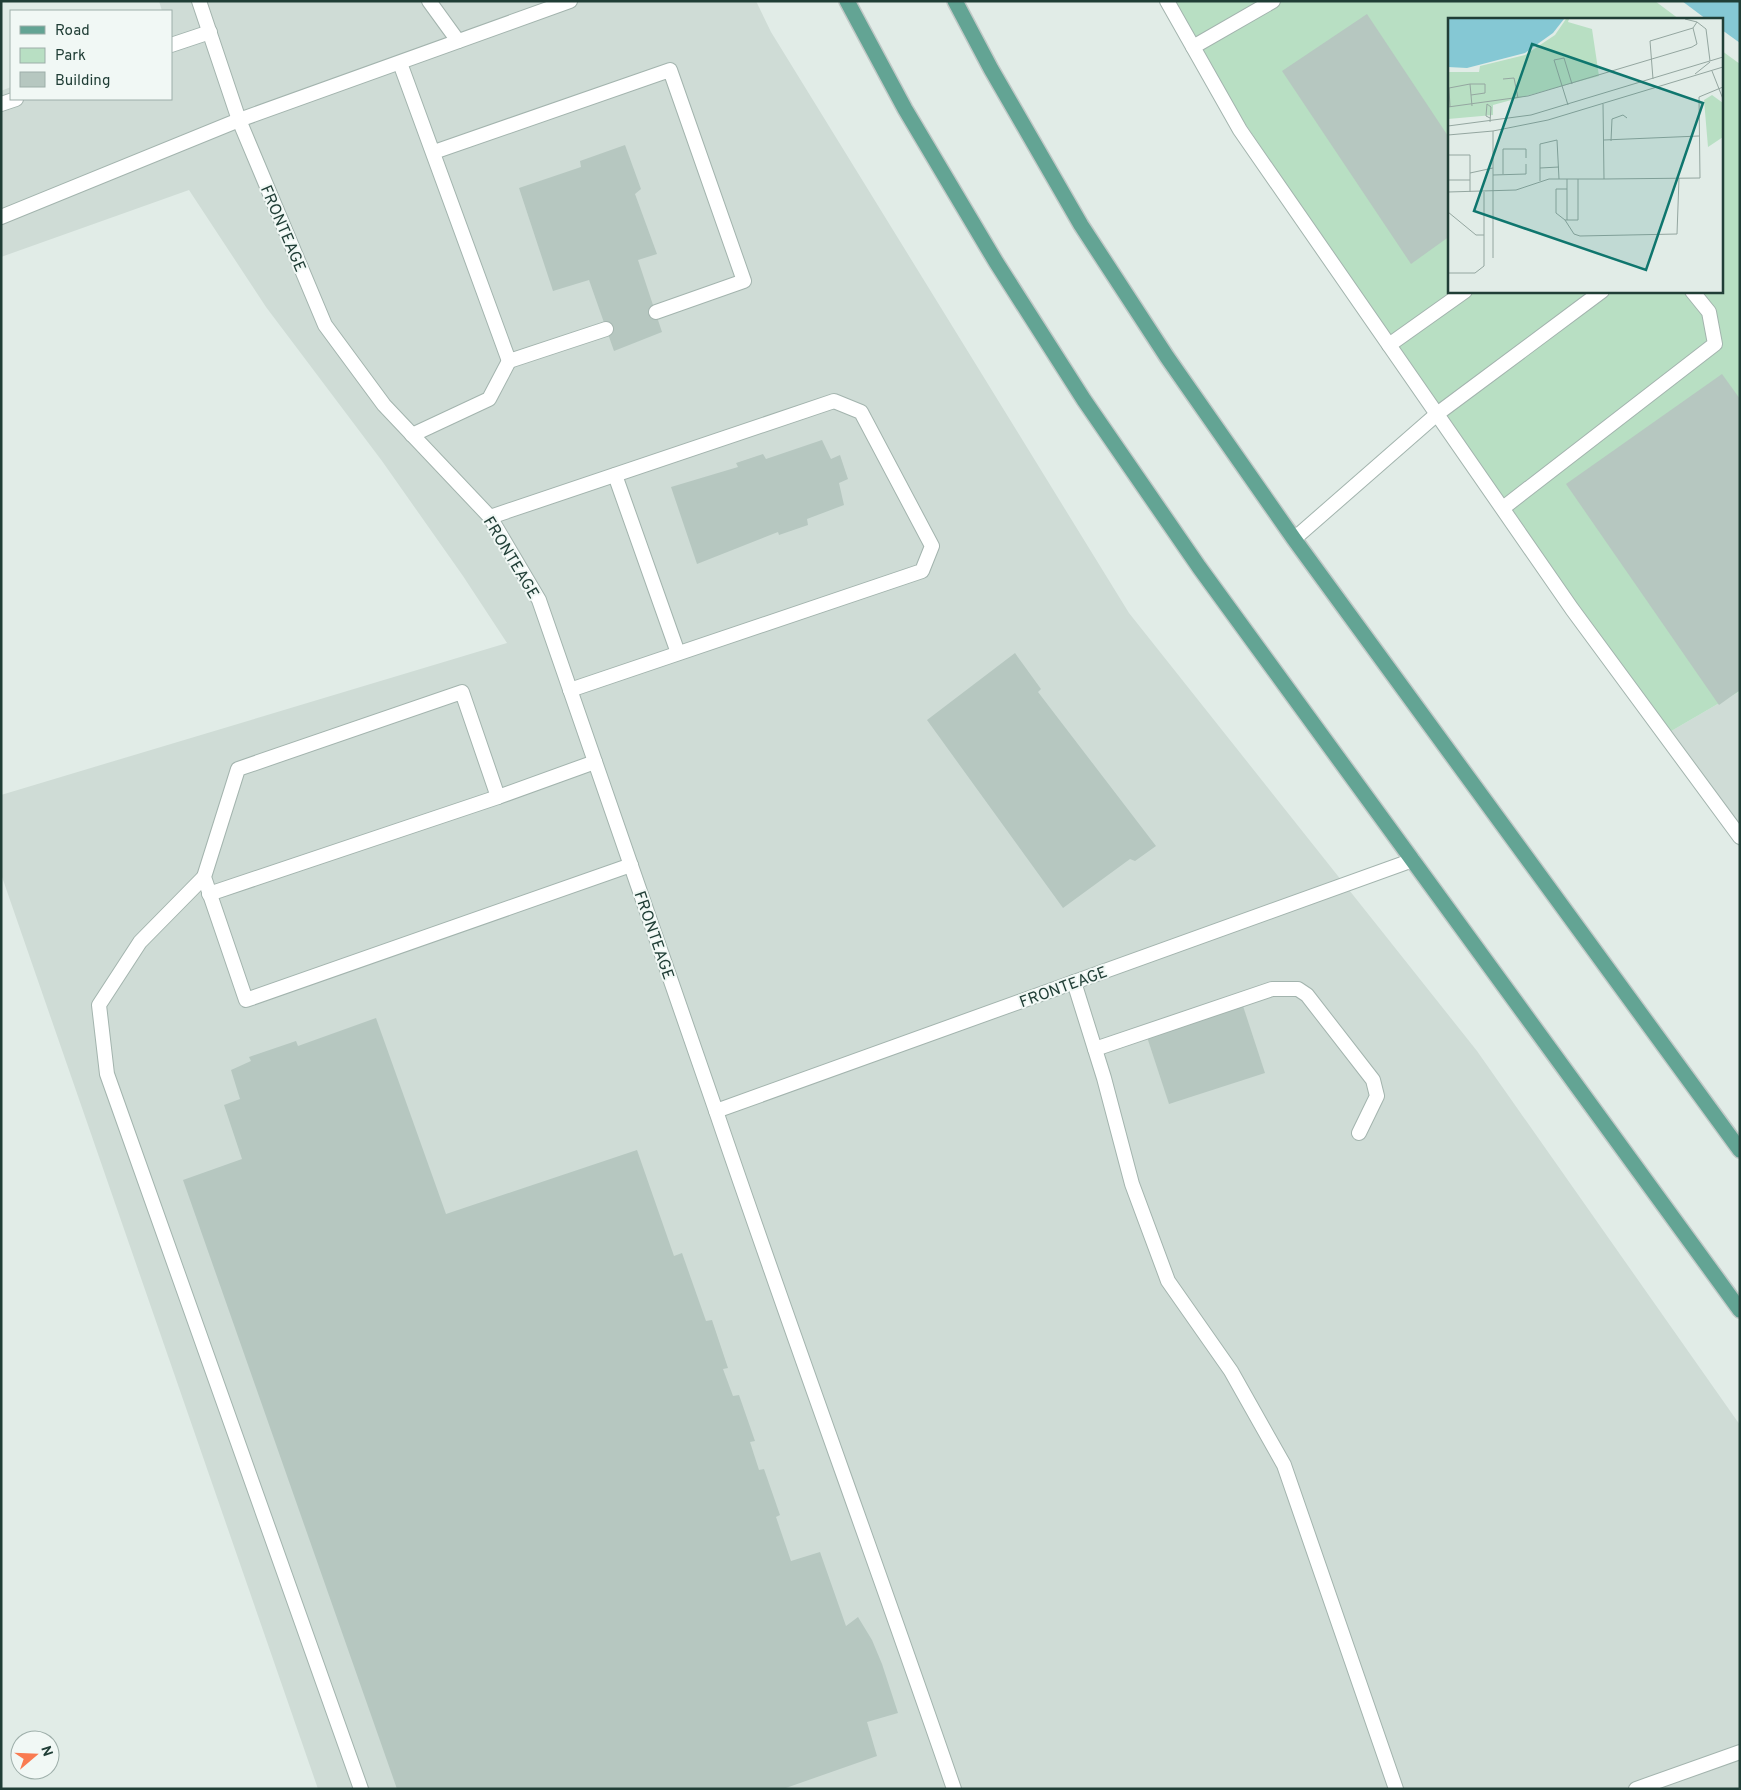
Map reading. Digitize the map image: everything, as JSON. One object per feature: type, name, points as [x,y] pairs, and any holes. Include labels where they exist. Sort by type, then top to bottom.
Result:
[{"type":"main road","points":[[847,1],[915,126],[996,262],[1084,400],[1199,567],[1740,1310]]},
{"type":"main road","points":[[955,1],[991,69],[1081,225],[1167,357],[1294,539],[1740,1150]]},
{"type":"lane","name":"FRONTEAGE","points":[[199,1],[239,120],[325,326],[384,405],[490,517],[539,600],[716,1111],[1413,860]]},
{"type":"lane","points":[[429,1],[458,41]]},
{"type":"lane","points":[[1,217],[239,120],[570,1]]},
{"type":"lane","points":[[1167,1],[1240,130],[1572,609],[1740,837]]},
{"type":"lane","points":[[1193,47],[1273,1]]},
{"type":"lane","points":[[172,45],[210,32]]},
{"type":"lane","points":[[400,63],[510,361]]},
{"type":"lane","points":[[434,152],[670,70],[744,281],[656,312]]},
{"type":"lane","points":[[1,104],[13,100]]},
{"type":"lane","points":[[1389,346],[1464,292]]},
{"type":"lane","points":[[1294,539],[1437,414],[1601,292]]},
{"type":"lane","points":[[1502,508],[1715,344],[1709,312],[1693,292]]},
{"type":"lane","points":[[412,434],[489,399],[510,361],[606,329]]},
{"type":"lane","points":[[490,517],[834,401],[861,412],[932,546],[922,571],[570,690]]},
{"type":"lane","points":[[615,474],[678,653]]},
{"type":"lane","points":[[361,1789],[106,1074],[99,1005],[140,942],[204,876],[238,769],[462,692],[498,797]]},
{"type":"lane","points":[[209,894],[498,797],[595,762]]},
{"type":"lane","points":[[204,876],[246,1000],[630,865]]},
{"type":"lane","points":[[1074,982],[1104,1078],[1132,1184],[1168,1281],[1231,1370],[1284,1465],[1396,1789]]},
{"type":"lane","points":[[1095,1049],[1272,989],[1298,989],[1307,995],[1373,1080],[1377,1096],[1359,1133]]},
{"type":"lane","points":[[716,1111],[954,1789]]},
{"type":"lane","points":[[1636,1789],[1740,1752]]},
{"type":"shaded area","points":[[159,1],[756,1],[771,32],[1129,613],[1477,1051],[1740,1425],[1740,1789],[318,1789],[1,874],[1,795],[507,643],[463,576],[382,461],[266,307],[189,190],[1,257],[1,91],[10,87],[10,100],[172,100],[172,10],[162,10]]},
{"type":"shaded area","points":[[1740,691],[1740,848],[1661,737]]},
{"type":"green space","points":[[1162,1],[1655,1],[1678,18],[1448,18],[1448,292],[1724,292],[1724,52],[1740,64],[1740,691],[1661,737]]},
{"type":"water","points":[[1682,1],[1740,1],[1740,43],[1724,31],[1724,18],[1705,18]]},
{"type":"building","points":[[1367,14],[1448,136],[1448,237],[1411,264],[1282,71]]},
{"type":"building","points":[[625,145],[641,189],[635,194],[657,254],[638,260],[662,332],[614,351],[589,280],[553,291],[519,188],[581,167],[580,161]]},
{"type":"building","points":[[1722,374],[1740,399],[1740,690],[1719,705],[1566,484]]},
{"type":"building","points":[[822,440],[831,459],[840,455],[848,479],[839,483],[844,505],[807,519],[808,525],[779,535],[778,532],[697,564],[671,487],[738,467],[736,463],[763,454],[766,459]]},
{"type":"building","points":[[1015,653],[1041,689],[1038,692],[1156,846],[1135,861],[1130,859],[1063,908],[927,720]]},
{"type":"building","points":[[1243,1006],[1265,1073],[1169,1104],[1147,1037]]},
{"type":"building","points":[[376,1018],[446,1214],[637,1150],[674,1256],[682,1253],[706,1321],[712,1320],[728,1368],[723,1369],[733,1396],[739,1395],[755,1441],[750,1442],[759,1470],[764,1469],[780,1515],[776,1517],[791,1561],[820,1552],[846,1626],[858,1617],[872,1640],[882,1664],[898,1713],[867,1722],[877,1756],[783,1789],[397,1789],[183,1180],[242,1159],[224,1105],[240,1099],[231,1070],[251,1061],[249,1057],[296,1041],[298,1046]]}]
